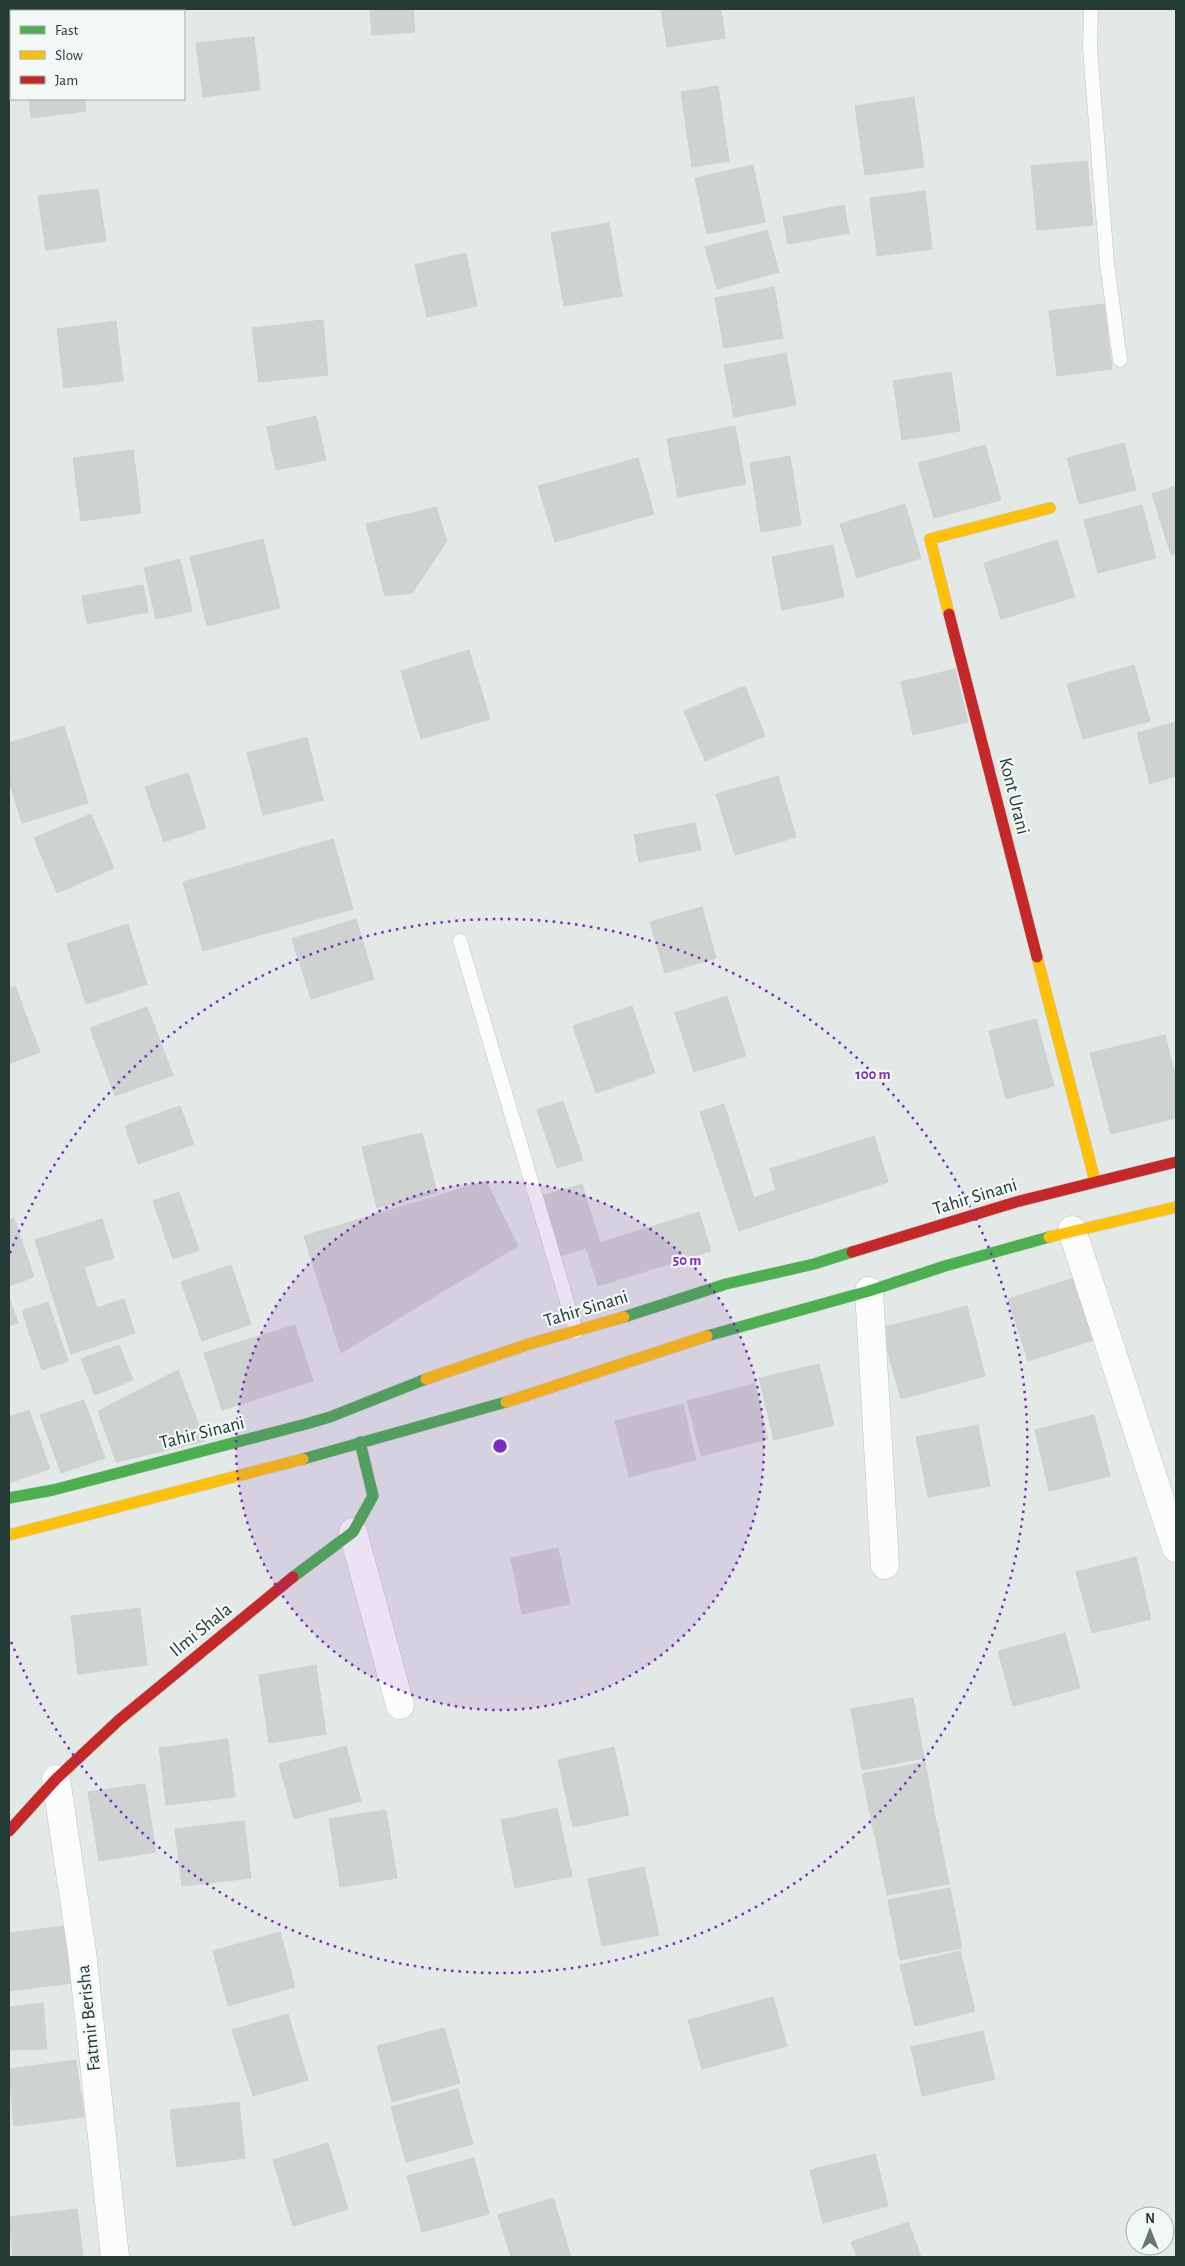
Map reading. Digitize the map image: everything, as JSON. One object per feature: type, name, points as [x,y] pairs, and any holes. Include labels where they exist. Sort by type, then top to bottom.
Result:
[{"type":"main road","name":"Kont Urani","points":[[1050,508],[930,539],[1095,1181]]},
{"type":"main road","name":"Tahir Sinani","points":[[9,1498],[53,1490],[314,1422],[407,1386],[529,1344],[576,1332],[726,1284],[814,1264],[1016,1202],[1176,1162]]},
{"type":"main road","points":[[9,1535],[316,1456],[360,1442],[512,1401],[687,1342],[869,1291],[945,1266],[1072,1230],[1176,1207]]},
{"type":"main road","name":"Ilmi Shala","points":[[9,1831],[56,1779],[127,1714],[313,1561],[353,1532],[373,1496],[360,1442]]},
{"type":"street","points":[[1072,1230],[1176,1548]]},
{"type":"street","points":[[869,1291],[885,1565]]},
{"type":"street","points":[[353,1532],[400,1705]]},
{"type":"street","name":"Fatmir Berisha","points":[[56,1779],[82,1952],[115,2257]]},
{"type":"lane","points":[[1091,9],[1090,48],[1105,235],[1120,360]]},
{"type":"lane","points":[[460,940],[576,1332]]},
{"type":"building","points":[[370,9],[413,9],[415,32],[372,35]]},
{"type":"building","points":[[661,9],[721,9],[725,38],[667,47]]},
{"type":"building","points":[[254,37],[260,90],[203,97],[196,43]]},
{"type":"building","points":[[718,86],[729,161],[692,167],[681,92]]},
{"type":"building","points":[[914,97],[924,167],[865,175],[855,106]]},
{"type":"building","points":[[29,100],[84,100],[86,111],[31,118]]},
{"type":"building","points":[[1087,161],[1093,225],[1037,230],[1031,166]]},
{"type":"building","points":[[753,165],[765,222],[707,234],[695,178]]},
{"type":"building","points":[[98,189],[106,241],[46,250],[38,196]]},
{"type":"building","points":[[925,191],[932,249],[877,256],[870,198]]},
{"type":"building","points":[[844,205],[849,233],[788,244],[783,217]]},
{"type":"building","points":[[609,223],[622,296],[564,306],[551,233]]},
{"type":"building","points":[[767,230],[779,272],[717,289],[705,247]]},
{"type":"building","points":[[466,253],[477,306],[427,317],[415,265]]},
{"type":"building","points":[[774,287],[783,338],[724,348],[715,298]]},
{"type":"building","points":[[1104,304],[1112,369],[1057,376],[1049,311]]},
{"type":"building","points":[[323,320],[328,375],[259,382],[252,328]]},
{"type":"building","points":[[116,321],[123,381],[64,388],[57,329]]},
{"type":"building","points":[[786,353],[796,405],[734,417],[724,365]]},
{"type":"building","points":[[951,372],[960,431],[902,440],[893,381]]},
{"type":"building","points":[[316,416],[326,460],[276,470],[267,427]]},
{"type":"building","points":[[735,426],[746,484],[678,497],[667,439]]},
{"type":"building","points":[[1124,443],[1136,490],[1079,504],[1067,458]]},
{"type":"building","points":[[985,445],[1001,500],[934,518],[918,463]]},
{"type":"building","points":[[133,450],[141,513],[81,521],[73,458]]},
{"type":"building","points":[[790,456],[801,525],[761,532],[750,463]]},
{"type":"building","points":[[638,458],[654,514],[555,542],[538,486]]},
{"type":"building","points":[[1176,486],[1176,553],[1171,555],[1152,494]]},
{"type":"building","points":[[905,504],[921,558],[857,578],[840,524]]},
{"type":"building","points":[[1142,505],[1156,558],[1098,573],[1084,520]]},
{"type":"building","points":[[436,507],[447,541],[412,593],[385,596],[366,524]]},
{"type":"building","points":[[263,539],[280,608],[207,626],[190,557]]},
{"type":"building","points":[[1057,540],[1075,597],[1001,619],[984,563]]},
{"type":"building","points":[[833,545],[844,597],[782,610],[772,557]]},
{"type":"building","points":[[180,559],[192,611],[156,619],[144,568]]},
{"type":"building","points":[[143,585],[148,612],[87,624],[82,596]]},
{"type":"building","points":[[469,650],[490,719],[421,739],[401,671]]},
{"type":"building","points":[[1134,665],[1150,721],[1083,739],[1067,684]]},
{"type":"building","points":[[955,669],[968,722],[913,735],[901,682]]},
{"type":"building","points":[[745,686],[765,736],[705,761],[684,711]]},
{"type":"building","points":[[1176,722],[1176,776],[1150,784],[1137,733]]},
{"type":"building","points":[[64,726],[88,803],[22,823],[9,780],[9,743]]},
{"type":"building","points":[[307,737],[323,800],[263,815],[247,753]]},
{"type":"building","points":[[188,773],[206,828],[164,842],[145,787]]},
{"type":"building","points":[[778,776],[796,837],[735,855],[716,794]]},
{"type":"building","points":[[91,814],[114,868],[57,893],[34,838]]},
{"type":"building","points":[[695,823],[701,850],[639,862],[634,835]]},
{"type":"building","points":[[333,839],[353,909],[203,951],[183,882]]},
{"type":"building","points":[[702,907],[716,958],[665,973],[650,922]]},
{"type":"building","points":[[356,919],[374,979],[311,999],[292,939]]},
{"type":"building","points":[[128,924],[147,984],[86,1004],[67,944]]},
{"type":"building","points":[[15,986],[40,1052],[9,1064],[9,989]]},
{"type":"building","points":[[727,996],[746,1056],[694,1072],[675,1013]]},
{"type":"building","points":[[632,1006],[655,1073],[596,1093],[573,1026]]},
{"type":"building","points":[[147,1007],[173,1075],[115,1096],[90,1028]]},
{"type":"building","points":[[1036,1019],[1054,1086],[1006,1099],[989,1031]]},
{"type":"building","points":[[1165,1035],[1176,1079],[1176,1118],[1111,1134],[1090,1053]]},
{"type":"building","points":[[563,1101],[583,1160],[557,1168],[537,1110]]},
{"type":"building","points":[[724,1104],[754,1198],[776,1190],[770,1169],[874,1136],[888,1182],[739,1231],[700,1112]]},
{"type":"building","points":[[180,1106],[194,1144],[138,1164],[125,1126]]},
{"type":"building","points":[[422,1133],[437,1193],[377,1208],[362,1147]]},
{"type":"building","points":[[486,1181],[518,1246],[341,1353],[304,1236]]},
{"type":"building","points":[[582,1184],[600,1243],[561,1256],[542,1196]]},
{"type":"building","points":[[179,1192],[199,1250],[173,1259],[153,1201]]},
{"type":"building","points":[[699,1212],[711,1251],[598,1286],[586,1247]]},
{"type":"building","points":[[14,1218],[34,1277],[9,1286],[9,1220]]},
{"type":"building","points":[[102,1219],[114,1258],[84,1267],[97,1308],[124,1299],[135,1333],[71,1354],[35,1240]]},
{"type":"building","points":[[231,1265],[251,1324],[202,1341],[181,1282]]},
{"type":"building","points":[[1077,1277],[1097,1339],[1028,1361],[1008,1299]]},
{"type":"building","points":[[9,1297],[18,1323],[9,1326]]},
{"type":"building","points":[[48,1302],[68,1361],[42,1370],[22,1311]]},
{"type":"building","points":[[967,1306],[985,1376],[901,1399],[881,1328]]},
{"type":"building","points":[[295,1325],[313,1381],[222,1410],[204,1353]]},
{"type":"building","points":[[119,1345],[133,1380],[95,1395],[81,1359]]},
{"type":"building","points":[[819,1364],[834,1425],[774,1440],[759,1378]]},
{"type":"building","points":[[178,1370],[205,1441],[116,1462],[98,1411]]},
{"type":"building","points":[[754,1384],[768,1439],[701,1456],[687,1401]]},
{"type":"building","points":[[84,1400],[105,1458],[61,1473],[40,1415]]},
{"type":"building","points":[[683,1404],[696,1460],[629,1477],[615,1421]]},
{"type":"building","points":[[29,1410],[50,1469],[9,1483],[9,1417]]},
{"type":"building","points":[[1094,1415],[1110,1476],[1049,1491],[1035,1430]]},
{"type":"building","points":[[978,1425],[990,1486],[928,1497],[916,1437]]},
{"type":"building","points":[[558,1548],[570,1604],[522,1614],[511,1558]]},
{"type":"building","points":[[1136,1557],[1151,1619],[1092,1633],[1076,1572]]},
{"type":"building","points":[[140,1608],[147,1665],[78,1674],[71,1616]]},
{"type":"building","points":[[1065,1633],[1080,1688],[1013,1706],[998,1651]]},
{"type":"building","points":[[316,1665],[326,1734],[269,1743],[259,1675]]},
{"type":"building","points":[[913,1698],[924,1758],[862,1770],[851,1709]]},
{"type":"building","points":[[228,1739],[235,1797],[166,1805],[159,1748]]},
{"type":"building","points":[[346,1746],[361,1801],[294,1819],[279,1764]]},
{"type":"building","points":[[614,1747],[629,1815],[573,1827],[558,1760]]},
{"type":"building","points":[[925,1762],[936,1822],[874,1834],[862,1774]]},
{"type":"building","points":[[145,1784],[156,1852],[99,1861],[88,1792]]},
{"type":"building","points":[[557,1808],[572,1876],[515,1888],[501,1820]]},
{"type":"building","points":[[386,1810],[397,1878],[340,1887],[329,1819]]},
{"type":"building","points":[[244,1821],[251,1878],[182,1886],[175,1829]]},
{"type":"building","points":[[937,1823],[949,1884],[887,1895],[875,1835]]},
{"type":"building","points":[[644,1867],[659,1935],[602,1946],[588,1879]]},
{"type":"building","points":[[950,1888],[962,1948],[900,1960],[888,1900]]},
{"type":"building","points":[[66,1926],[73,1983],[9,1991],[9,1933]]},
{"type":"building","points":[[280,1932],[295,1987],[228,2006],[213,1951]]},
{"type":"building","points":[[960,1951],[975,2011],[915,2026],[900,1965]]},
{"type":"building","points":[[773,1997],[787,2046],[702,2069],[688,2020]]},
{"type":"building","points":[[43,2003],[47,2049],[9,2050],[9,2007]]},
{"type":"building","points":[[288,2014],[308,2080],[253,2096],[232,2030]]},
{"type":"building","points":[[444,2028],[460,2083],[392,2102],[377,2046]]},
{"type":"building","points":[[983,2031],[995,2079],[922,2096],[911,2047]]},
{"type":"building","points":[[76,2060],[84,2117],[14,2126],[9,2069]]},
{"type":"building","points":[[458,2089],[473,2144],[406,2162],[391,2107]]},
{"type":"building","points":[[239,2102],[245,2158],[177,2167],[170,2110]]},
{"type":"building","points":[[328,2143],[348,2209],[293,2226],[273,2160]]},
{"type":"building","points":[[875,2154],[888,2206],[823,2223],[810,2170]]},
{"type":"building","points":[[474,2158],[489,2214],[422,2232],[407,2176]]},
{"type":"building","points":[[553,2198],[571,2257],[511,2257],[498,2215]]},
{"type":"building","points":[[77,2209],[83,2257],[13,2257],[9,2217]]},
{"type":"building","points":[[908,2222],[921,2257],[857,2257],[851,2242]]},
{"type":"traffic: fast","points":[[707,1336],[869,1291],[945,1266],[1049,1237]]},
{"type":"traffic: fast","points":[[624,1317],[726,1284],[814,1264],[852,1252]]},
{"type":"traffic: fast","points":[[9,1498],[53,1490],[306,1424],[330,1417],[426,1379]]},
{"type":"traffic: fast","points":[[303,1459],[506,1402]]},
{"type":"traffic: fast","points":[[293,1577],[353,1532],[373,1496],[360,1442]]},
{"type":"traffic: slow","points":[[949,614],[930,539],[1050,508]]},
{"type":"traffic: slow","points":[[1037,957],[1095,1181]]},
{"type":"traffic: slow","points":[[1049,1237],[1176,1207]]},
{"type":"traffic: slow","points":[[426,1379],[529,1344],[624,1317]]},
{"type":"traffic: slow","points":[[506,1402],[707,1336]]},
{"type":"traffic: slow","points":[[9,1535],[303,1459]]},
{"type":"traffic: jam","points":[[949,614],[1037,957]]},
{"type":"traffic: jam","points":[[852,1252],[1016,1202],[1176,1162]]},
{"type":"traffic: jam","points":[[9,1831],[56,1779],[119,1720],[293,1577]]}]
